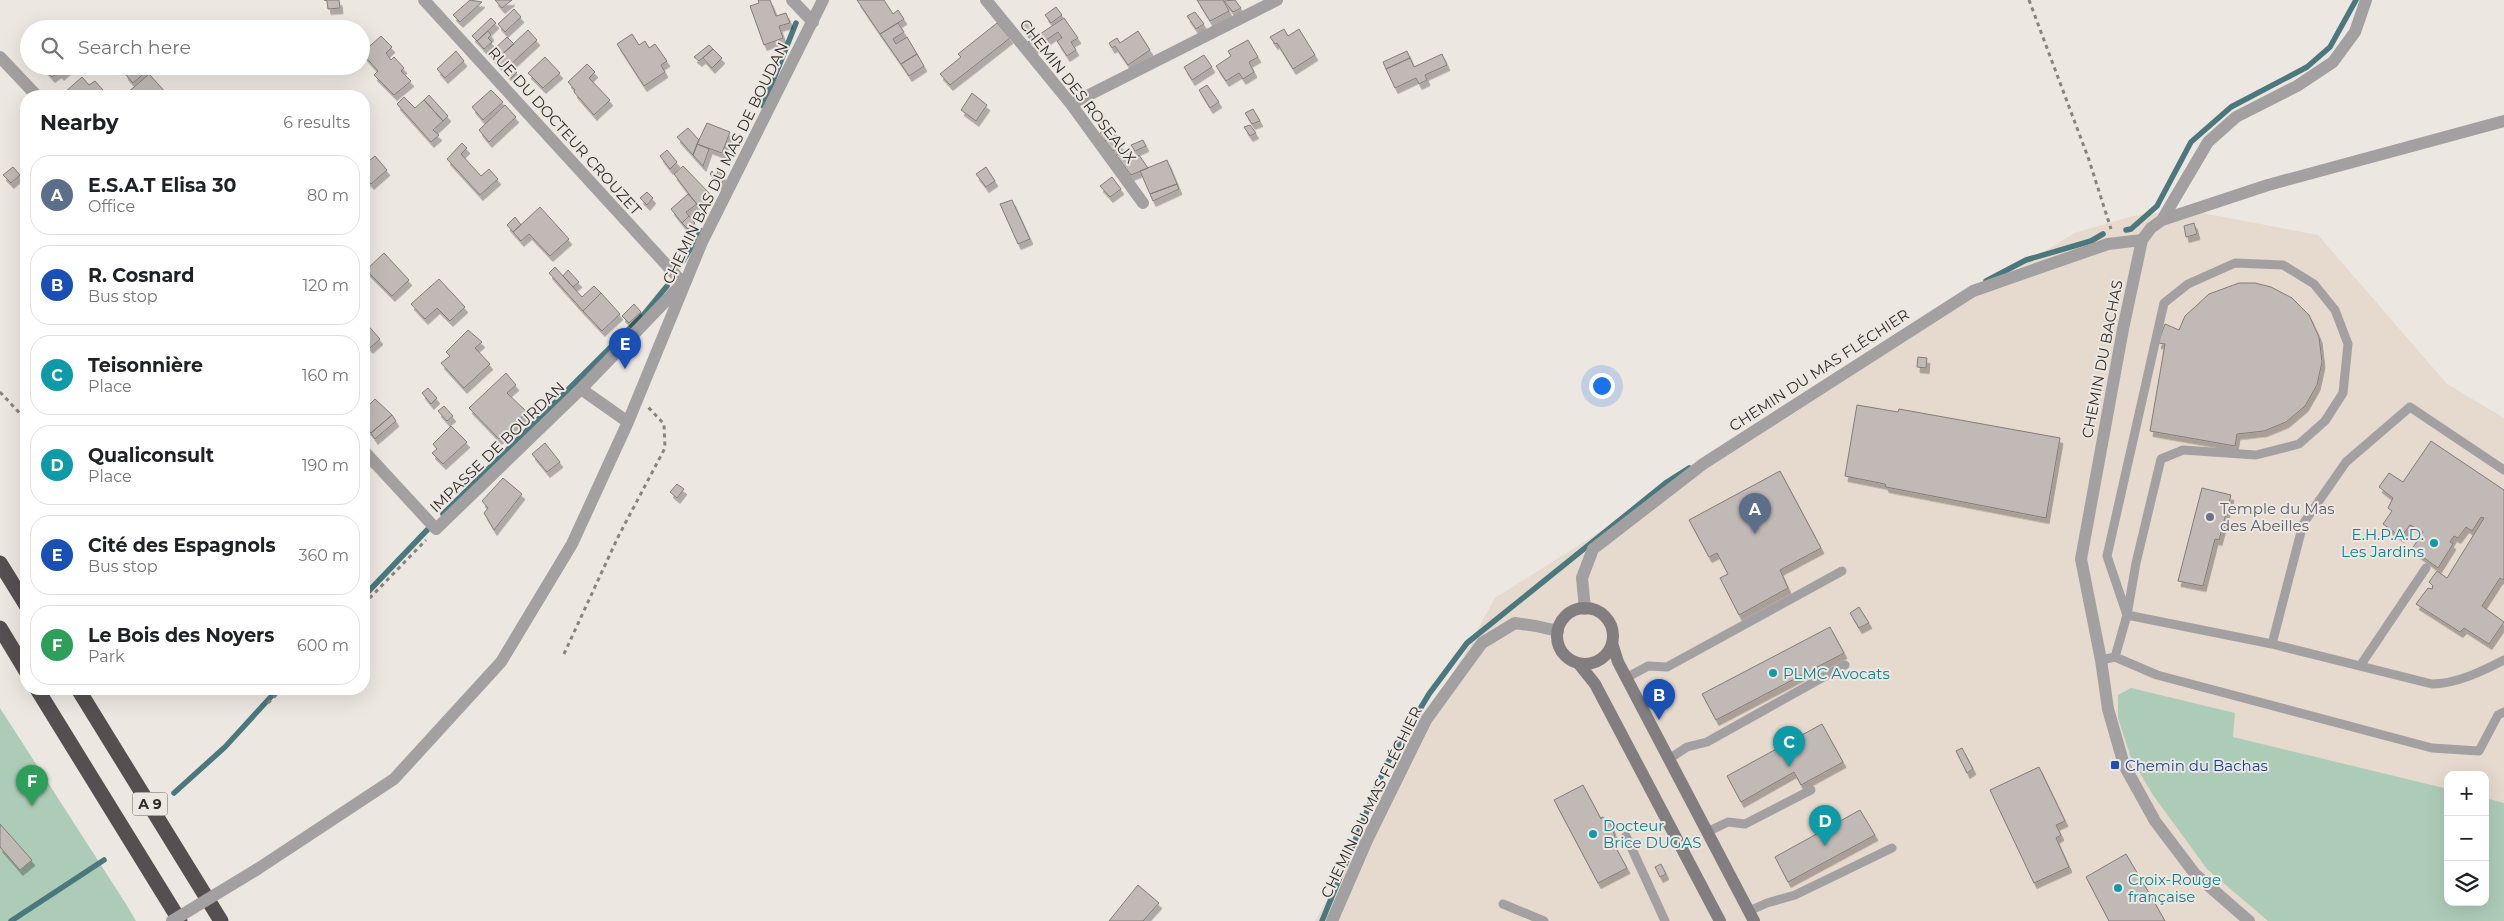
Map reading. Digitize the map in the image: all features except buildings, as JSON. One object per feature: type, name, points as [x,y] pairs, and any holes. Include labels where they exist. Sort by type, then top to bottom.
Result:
[{"type":"highway","points":[[0,563],[20,595]]},
{"type":"highway","points":[[0,628],[20,661]]},
{"type":"highway","name":"A 9","points":[[41,695],[180,921]]},
{"type":"highway","name":"A 9","points":[[82,695],[221,921]]},
{"type":"main road","points":[[1716,920],[1595,684],[1579,664],[1562,652],[1558,643],[1558,632],[1567,615],[1576,610],[1592,609],[1605,618],[1610,626],[1612,643],[1626,678],[1752,916]]},
{"type":"main road","points":[[1579,664],[1587,664],[1601,658],[1612,643]]},
{"type":"street","name":"RUE DU DOCTEUR CROUZET","points":[[424,0],[683,283]]},
{"type":"street","points":[[792,0],[813,22]]},
{"type":"street","name":"CHEMIN BAS DU MAS DE BOUDAN","points":[[172,921],[256,870],[394,779],[501,662],[572,544],[628,422],[683,283],[823,0]]},
{"type":"street","name":"CHEMIN DES ROSEAUX","points":[[986,0],[1071,104],[1143,203]]},
{"type":"street","points":[[1071,104],[1277,0]]},
{"type":"street","points":[[2162,220],[2208,142],[2236,117],[2297,86],[2333,62],[2355,32],[2366,0]]},
{"type":"street","points":[[0,57],[30,90]]},
{"type":"street","points":[[2142,240],[2162,220],[2268,185],[2504,121]]},
{"type":"street","name":"CHEMIN DU MAS FLÉCHIER","points":[[1585,609],[1582,578],[1592,549],[1703,464],[1974,292],[2116,243],[2142,240]]},
{"type":"street","name":"CHEMIN DU BACHAS","points":[[2142,240],[2123,329],[2081,559],[2101,660],[2108,709],[2124,765],[2155,821],[2194,874],[2249,921]]},
{"type":"street","name":"IMPASSE DE BOURDAN","points":[[436,529],[581,389],[683,283]]},
{"type":"street","name":"IMPASSE DE BOURDAN","points":[[581,389],[628,422]]},
{"type":"street","points":[[370,458],[436,529]]},
{"type":"street","name":"CHEMIN DU MAS FLÉCHIER","points":[[1332,921],[1367,840],[1426,720],[1482,643],[1515,623],[1558,632]]},
{"type":"lane","points":[[2115,657],[2127,615],[2136,563],[2161,459],[2183,450],[2256,455],[2299,444],[2325,421],[2343,393],[2348,344],[2335,310],[2314,284],[2282,265],[2235,263],[2188,284],[2164,303],[2107,556],[2127,615]]},
{"type":"lane","points":[[2272,644],[2303,524],[2346,462],[2410,407],[2504,470]]},
{"type":"lane","points":[[2360,666],[2426,568]]},
{"type":"lane","points":[[1626,678],[1648,666],[1667,667],[1842,571]]},
{"type":"lane","points":[[2127,615],[2272,644],[2432,684],[2442,684],[2472,675],[2504,660]]},
{"type":"lane","points":[[2101,660],[2115,657],[2157,675],[2432,748],[2480,752],[2498,715],[2504,712]]},
{"type":"lane","points":[[1669,759],[1687,747],[1707,742],[1845,665]]},
{"type":"lane","points":[[1707,832],[1728,822],[1745,824],[1811,790]]},
{"type":"lane","points":[[1626,836],[1665,921]]},
{"type":"lane","points":[[1752,916],[1767,903],[1795,895],[1892,848]]},
{"type":"lane","points":[[1502,904],[1544,921]]},
{"type":"path","points":[[2029,0],[2089,160],[2116,243]]},
{"type":"path","points":[[0,392],[20,414]]},
{"type":"path","points":[[564,654],[618,537],[665,448],[664,424],[652,409],[636,401]]},
{"type":"path","points":[[370,598],[436,529]]},
{"type":"path","points":[[268,703],[276,695]]},
{"type":"shaded area","points":[[2187,210],[2318,235],[2447,384],[2504,418],[2504,921],[1315,921],[1495,598],[2074,233],[2133,216]]},
{"type":"green space","points":[[2131,688],[2235,713],[2233,737],[2444,788],[2444,906],[2489,906],[2489,799],[2504,803],[2504,921],[2268,921],[2207,869],[2153,795],[2131,758],[2118,718],[2118,695]]},
{"type":"green space","points":[[0,708],[126,904],[136,921],[0,921]]},
{"type":"waterway","points":[[2126,230],[2131,229],[2157,206],[2191,142],[2231,107],[2307,67],[2330,47],[2356,0]]},
{"type":"waterway","points":[[763,106],[796,23]]},
{"type":"waterway","points":[[683,261],[701,231]]},
{"type":"waterway","points":[[1986,281],[2026,260],[2091,241],[2103,234]]},
{"type":"waterway","points":[[443,514],[645,313],[667,286]]},
{"type":"waterway","points":[[1322,921],[1385,767],[1429,694],[1467,643],[1667,482],[1689,468]]},
{"type":"waterway","points":[[370,590],[430,527]]},
{"type":"waterway","points":[[174,793],[225,747],[273,695]]},
{"type":"waterway","points":[[11,921],[104,860]]},
{"type":"place","name":"Cité des Espagnols","points":[[625,369]]},
{"type":"place","name":"Temple du Mas des Abeilles","points":[[2210,517]]},
{"type":"place","name":"E.S.A.T Elisa 30","points":[[1755,534]]},
{"type":"place","name":"E.H.P.A.D. Les Jardins","points":[[2434,543]]},
{"type":"place","name":"PLMC Avocats","points":[[1773,673]]},
{"type":"place","name":"R. Cosnard","points":[[1659,720]]},
{"type":"place","name":"Chemin du Bachas","points":[[2115,765]]},
{"type":"place","name":"Teisonnière","points":[[1789,767]]},
{"type":"place","name":"Le Bois des Noyers","points":[[32,806]]},
{"type":"place","name":"Docteur Brice DUGAS","points":[[1593,834]]},
{"type":"place","name":"Qualiconsult","points":[[1825,846]]},
{"type":"place","name":"Croix-Rouge française","points":[[2118,888]]}]
